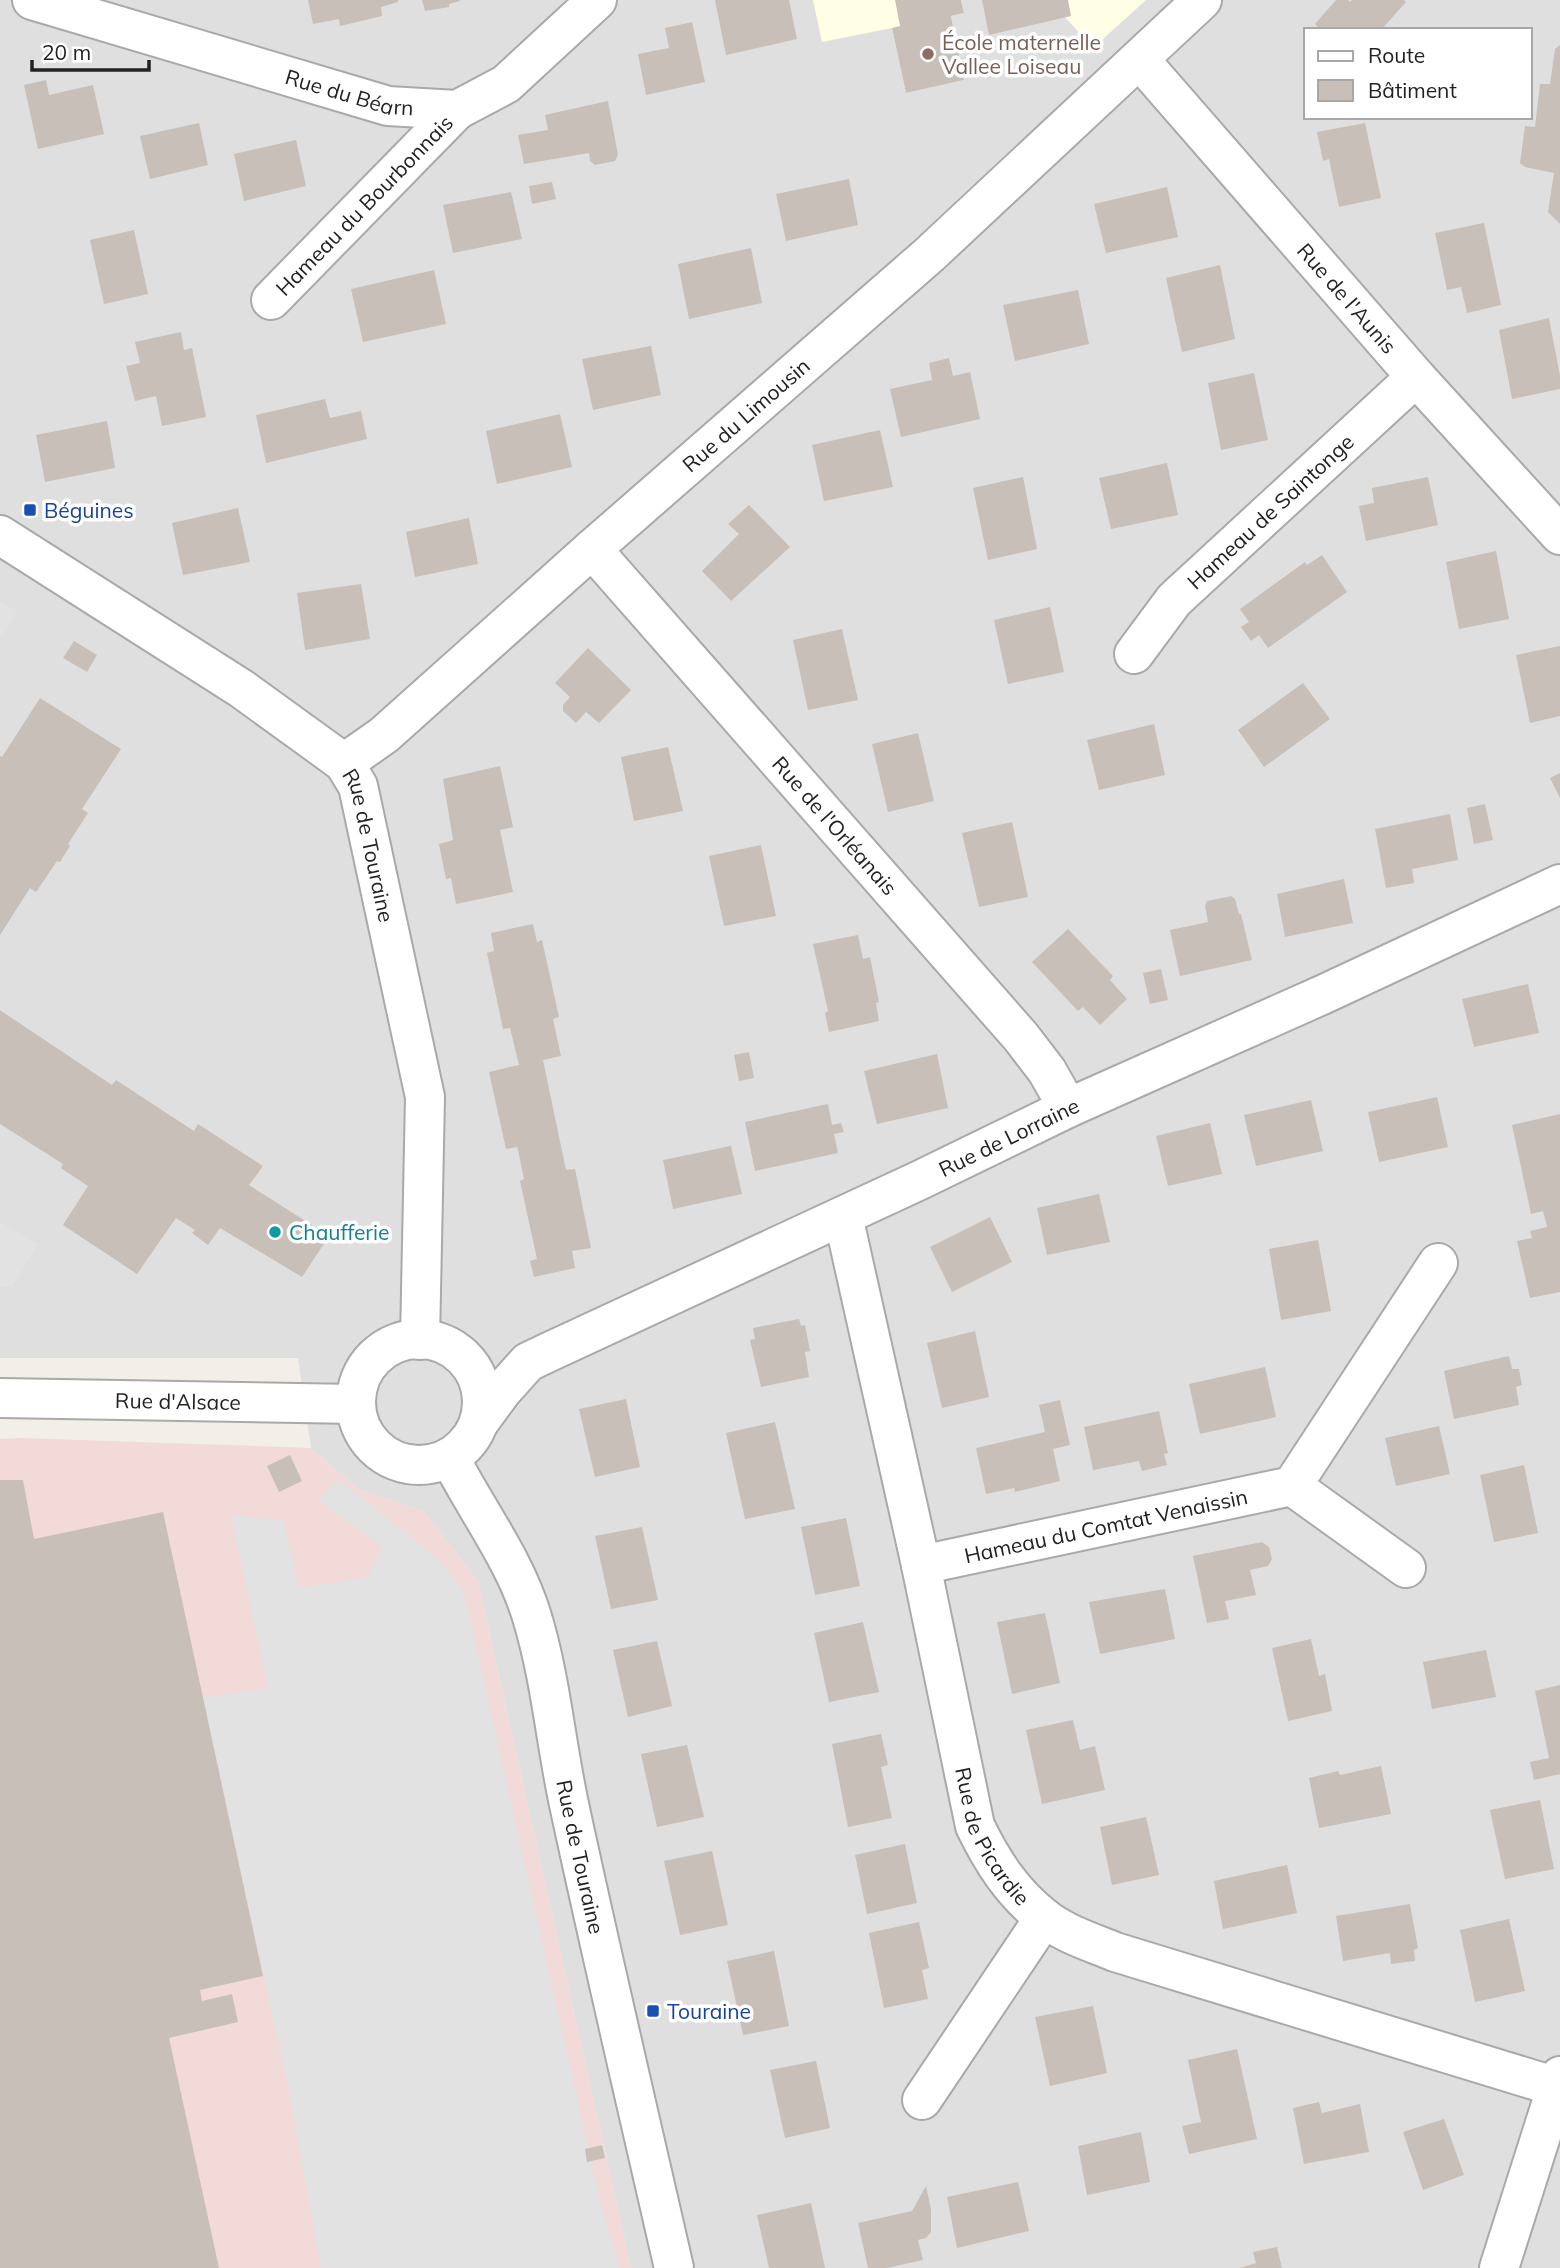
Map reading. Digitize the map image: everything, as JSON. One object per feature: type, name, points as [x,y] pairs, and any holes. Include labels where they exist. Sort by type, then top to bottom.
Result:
[{"type":"street","name":"Rue du Béarn","points":[[32,0],[86,8],[388,106],[457,110]]},
{"type":"street","points":[[457,110],[506,84],[597,0]]},
{"type":"street","name":"Rue du Limousin","points":[[344,763],[384,736],[592,549],[929,255],[1202,0]]},
{"type":"street","name":"Rue de l'Aunis","points":[[1139,59],[1416,377],[1560,535]]},
{"type":"street","name":"Hameau du Bourbonnais","points":[[271,300],[457,110]]},
{"type":"street","name":"Hameau de Saintonge","points":[[1134,653],[1174,600],[1416,377]]},
{"type":"street","name":"Rue de Touraine","points":[[0,535],[242,689],[344,763],[358,786],[425,1097],[435,1344]]},
{"type":"street","name":"Rue de l'Orléanais","points":[[592,549],[1021,1037],[1047,1071],[1068,1108]]},
{"type":"street","name":"Rue de Lorraine","points":[[480,1421],[528,1362],[1068,1108],[1322,995],[1560,884]]},
{"type":"street","name":"Rue de Picardie","points":[[843,1216],[921,1565],[975,1826],[993,1863],[1018,1894],[1044,1918],[1115,1951],[1558,2081]]},
{"type":"street","points":[[1406,1568],[1292,1486],[1438,1263]]},
{"type":"street","points":[[435,1344],[467,1361],[479,1379],[482,1400],[480,1421],[470,1440],[450,1458],[434,1464],[415,1465],[395,1460],[378,1450],[365,1434],[357,1415],[356,1404],[362,1376],[373,1359],[389,1346],[409,1340],[435,1344],[489,1357],[528,1362]]},
{"type":"street","name":"Rue d'Alsace","points":[[0,1398],[356,1404]]},
{"type":"street","name":"Rue de Touraine","points":[[450,1458],[489,1524],[523,1591],[532,1616],[544,1662],[563,1777],[674,2268]]},
{"type":"street","name":"Hameau du Comtat Venaissin","points":[[921,1565],[1292,1486]]},
{"type":"street","points":[[922,2100],[1044,1918]]},
{"type":"street","points":[[1499,2268],[1558,2081]]},
{"type":"shaded area","points":[[0,0],[1560,0],[1560,2268],[631,2268],[478,1581],[424,1512],[357,1488],[311,1448],[298,1358],[0,1358]]},
{"type":"shaded area","name":"École maternelle Vallee Loiseau","points":[[813,0],[961,0],[964,13],[951,16],[964,80],[906,93],[892,28],[822,42]]},
{"type":"shaded area","name":"École maternelle Vallee Loiseau","points":[[982,0],[1146,0],[1093,48],[1065,17]]},
{"type":"shaded area","points":[[0,601],[18,612],[0,640]]},
{"type":"shaded area","points":[[0,1222],[38,1244],[12,1287],[0,1287]]},
{"type":"shaded area","points":[[0,1439],[311,1448],[357,1488],[424,1512],[478,1581],[631,2268],[0,2268]]},
{"type":"shaded area","points":[[338,1479],[442,1562],[464,1592],[603,2214],[620,2268],[321,2268],[289,2091],[203,1698],[268,1688],[231,1515],[283,1520],[299,1588],[368,1577],[382,1547],[318,1500]]},
{"type":"building","points":[[308,0],[398,2],[381,7],[382,16],[340,26],[339,19],[313,24]]},
{"type":"building","points":[[422,0],[460,1],[449,4],[449,7],[425,11]]},
{"type":"building","points":[[715,0],[789,0],[797,39],[726,55]]},
{"type":"building","name":"École maternelle Vallee Loiseau","points":[[895,0],[961,0],[964,13],[951,16],[964,80],[906,93],[892,28],[900,26]]},
{"type":"building","points":[[982,0],[1068,0],[1071,16],[989,35]]},
{"type":"building","points":[[1336,0],[1406,2],[1383,28],[1319,28],[1315,24]]},
{"type":"building","points":[[692,22],[705,82],[646,95],[638,54],[669,48],[665,28]]},
{"type":"building","points":[[1560,45],[1560,224],[1548,212],[1554,173],[1525,167],[1520,163],[1525,126],[1535,127],[1540,84],[1550,84],[1555,49]]},
{"type":"building","points":[[46,80],[49,95],[93,85],[104,134],[38,149],[24,85]]},
{"type":"building","points":[[608,101],[618,155],[615,161],[595,165],[590,161],[589,153],[524,164],[518,135],[548,130],[545,115]]},
{"type":"building","points":[[199,123],[208,165],[150,179],[140,136]]},
{"type":"building","points":[[1365,123],[1381,198],[1339,207],[1329,159],[1323,161],[1317,132]]},
{"type":"building","points":[[296,140],[306,186],[244,201],[234,154]]},
{"type":"building","points":[[849,179],[858,225],[786,241],[776,194]]},
{"type":"building","points":[[552,182],[556,199],[532,204],[529,186]]},
{"type":"building","points":[[1167,187],[1178,237],[1106,253],[1094,204]]},
{"type":"building","points":[[511,192],[522,239],[453,253],[443,205]]},
{"type":"building","points":[[1484,223],[1501,305],[1467,313],[1461,287],[1447,290],[1435,233]]},
{"type":"building","points":[[134,230],[148,294],[104,304],[90,240]]},
{"type":"building","points":[[751,248],[762,303],[689,319],[678,264]]},
{"type":"building","points":[[1220,265],[1235,339],[1182,352],[1166,278]]},
{"type":"building","points":[[434,270],[446,324],[363,342],[351,289]]},
{"type":"building","points":[[1078,290],[1089,344],[1015,361],[1003,305]]},
{"type":"building","points":[[1549,318],[1560,389],[1512,399],[1499,330]]},
{"type":"building","points":[[181,332],[184,350],[192,348],[206,417],[162,426],[156,396],[135,401],[126,366],[140,363],[135,342]]},
{"type":"building","points":[[651,346],[661,395],[593,410],[582,359]]},
{"type":"building","points":[[949,358],[953,376],[970,372],[980,419],[901,437],[890,389],[932,380],[929,363]]},
{"type":"building","points":[[1254,373],[1268,440],[1221,450],[1208,383]]},
{"type":"building","points":[[325,399],[330,418],[361,411],[367,439],[266,463],[256,415]]},
{"type":"building","points":[[560,414],[572,467],[497,484],[486,431]]},
{"type":"building","points":[[107,421],[115,468],[45,482],[36,435]]},
{"type":"building","points":[[880,430],[893,487],[824,501],[812,445]]},
{"type":"building","points":[[1167,463],[1178,515],[1111,529],[1099,478]]},
{"type":"building","points":[[1023,477],[1037,549],[988,560],[973,488]]},
{"type":"building","points":[[1428,477],[1438,525],[1366,541],[1359,506],[1374,503],[1372,488]]},
{"type":"building","points":[[749,505],[790,547],[731,601],[702,571],[739,534],[728,524]]},
{"type":"building","points":[[238,508],[250,562],[183,575],[172,523]]},
{"type":"building","points":[[469,518],[478,564],[415,577],[406,532]]},
{"type":"building","points":[[1496,551],[1509,619],[1459,629],[1446,562]]},
{"type":"building","points":[[1322,555],[1347,592],[1268,648],[1259,635],[1251,641],[1241,627],[1249,622],[1240,609],[1305,562],[1307,565]]},
{"type":"building","points":[[361,584],[370,639],[305,650],[297,593]]},
{"type":"building","points":[[1050,607],[1064,672],[1008,684],[994,620]]},
{"type":"building","points":[[842,629],[858,700],[808,710],[793,640]]},
{"type":"building","points":[[74,641],[97,655],[87,672],[63,658]]},
{"type":"building","points":[[1560,646],[1560,716],[1530,723],[1516,655]]},
{"type":"building","points":[[588,648],[631,690],[599,723],[586,712],[576,723],[563,711],[563,705],[570,697],[555,683]]},
{"type":"building","points":[[1303,683],[1330,719],[1264,767],[1238,730]]},
{"type":"building","points":[[40,698],[121,749],[82,809],[88,813],[60,862],[57,861],[36,892],[30,888],[0,935],[0,756],[2,757]]},
{"type":"building","points":[[1154,724],[1165,775],[1099,790],[1087,740]]},
{"type":"building","points":[[918,733],[934,801],[888,812],[872,744]]},
{"type":"building","points":[[668,747],[683,811],[634,821],[621,757]]},
{"type":"building","points":[[500,766],[513,827],[500,830],[513,892],[456,904],[451,878],[446,879],[439,844],[453,840],[443,779]]},
{"type":"building","points":[[1560,773],[1560,798],[1550,778]]},
{"type":"building","points":[[1485,804],[1493,840],[1474,844],[1467,808]]},
{"type":"building","points":[[1450,814],[1458,860],[1412,869],[1414,883],[1386,888],[1375,829]]},
{"type":"building","points":[[1012,822],[1028,897],[979,907],[962,833]]},
{"type":"building","points":[[761,845],[776,916],[724,926],[709,856]]},
{"type":"building","points":[[1344,879],[1353,923],[1285,937],[1277,894]]},
{"type":"building","points":[[1231,896],[1241,914],[1252,960],[1180,976],[1170,930],[1208,922],[1205,906],[1207,901]]},
{"type":"building","points":[[533,924],[537,942],[542,940],[559,1017],[553,1019],[561,1056],[543,1060],[566,1170],[575,1169],[591,1248],[572,1251],[575,1268],[534,1277],[530,1261],[537,1259],[520,1181],[524,1179],[518,1150],[517,1147],[506,1149],[489,1072],[519,1065],[510,1028],[503,1029],[487,953],[494,951],[491,933]]},
{"type":"building","points":[[1068,929],[1113,976],[1110,980],[1127,999],[1100,1025],[1083,1007],[1078,1011],[1032,962]]},
{"type":"building","points":[[858,935],[863,959],[870,957],[879,1002],[876,1003],[879,1021],[829,1032],[825,1013],[828,1011],[813,944]]},
{"type":"building","points":[[1161,969],[1168,1000],[1150,1004],[1143,973]]},
{"type":"building","points":[[1528,984],[1539,1033],[1474,1047],[1462,999]]},
{"type":"building","points":[[0,1010],[112,1085],[116,1080],[194,1131],[198,1124],[263,1166],[249,1185],[329,1236],[302,1277],[220,1228],[208,1245],[192,1233],[195,1230],[176,1218],[137,1274],[63,1225],[88,1186],[61,1168],[63,1164],[0,1124]]},
{"type":"building","points":[[749,1052],[754,1078],[739,1081],[734,1055]]},
{"type":"building","points":[[937,1054],[948,1108],[877,1124],[864,1071]]},
{"type":"building","points":[[1437,1097],[1448,1147],[1379,1162],[1368,1112]]},
{"type":"building","points":[[1311,1100],[1323,1151],[1256,1166],[1244,1115]]},
{"type":"building","points":[[828,1104],[832,1125],[841,1123],[844,1132],[834,1134],[838,1153],[755,1171],[745,1122]]},
{"type":"building","points":[[1560,1114],[1560,1292],[1530,1298],[1517,1241],[1532,1238],[1530,1231],[1547,1227],[1543,1211],[1531,1214],[1512,1125]]},
{"type":"building","points":[[1210,1123],[1222,1174],[1168,1186],[1156,1136]]},
{"type":"building","points":[[731,1146],[742,1194],[673,1209],[663,1160]]},
{"type":"building","points":[[1099,1194],[1110,1242],[1047,1255],[1037,1208]]},
{"type":"building","points":[[990,1217],[1012,1262],[952,1292],[930,1247]]},
{"type":"building","points":[[1318,1240],[1331,1311],[1281,1320],[1269,1249]]},
{"type":"building","points":[[799,1319],[801,1326],[805,1325],[810,1351],[805,1352],[809,1377],[761,1387],[750,1340],[755,1339],[753,1328]]},
{"type":"building","points":[[975,1331],[989,1397],[942,1408],[927,1343]]},
{"type":"building","points":[[1509,1356],[1512,1369],[1519,1369],[1522,1385],[1516,1387],[1519,1405],[1454,1419],[1444,1371]]},
{"type":"building","points":[[1265,1367],[1276,1417],[1200,1434],[1189,1384]]},
{"type":"building","points":[[626,1399],[640,1467],[595,1477],[579,1409]]},
{"type":"building","points":[[1060,1400],[1070,1445],[1053,1449],[1060,1481],[1015,1492],[1014,1488],[986,1494],[976,1448],[1045,1432],[1039,1405]]},
{"type":"building","points":[[1159,1411],[1168,1453],[1164,1454],[1167,1465],[1142,1471],[1139,1461],[1093,1470],[1084,1427]]},
{"type":"building","points":[[775,1422],[795,1509],[745,1519],[726,1433]]},
{"type":"building","points":[[1439,1426],[1450,1474],[1396,1486],[1385,1438]]},
{"type":"building","points":[[290,1455],[302,1481],[279,1492],[267,1466]]},
{"type":"building","points":[[1524,1465],[1538,1533],[1494,1542],[1480,1475]]},
{"type":"building","points":[[0,1480],[23,1480],[34,1539],[163,1512],[263,1976],[200,1990],[202,2001],[232,1994],[238,2022],[169,2038],[219,2268],[0,2268]]},
{"type":"building","points":[[846,1518],[860,1586],[815,1595],[801,1527]]},
{"type":"building","points":[[642,1527],[658,1600],[611,1609],[595,1536]]},
{"type":"building","points":[[1262,1542],[1269,1547],[1272,1559],[1268,1566],[1250,1570],[1256,1595],[1225,1601],[1229,1619],[1207,1623],[1193,1556]]},
{"type":"building","points":[[1165,1589],[1175,1639],[1100,1654],[1089,1602]]},
{"type":"building","points":[[1045,1613],[1060,1683],[1012,1694],[997,1622]]},
{"type":"building","points":[[863,1622],[879,1692],[829,1702],[814,1633]]},
{"type":"building","points":[[1311,1639],[1319,1676],[1325,1674],[1332,1711],[1288,1721],[1272,1648]]},
{"type":"building","points":[[657,1641],[672,1706],[628,1717],[613,1650]]},
{"type":"building","points":[[1486,1650],[1496,1697],[1432,1709],[1423,1662]]},
{"type":"building","points":[[1560,1685],[1560,1774],[1534,1780],[1530,1762],[1549,1758],[1535,1691]]},
{"type":"building","points":[[1073,1720],[1080,1750],[1095,1746],[1105,1790],[1042,1804],[1026,1730]]},
{"type":"building","points":[[881,1734],[888,1765],[881,1767],[892,1818],[848,1827],[832,1744]]},
{"type":"building","points":[[687,1745],[704,1817],[657,1827],[641,1754]]},
{"type":"building","points":[[1381,1766],[1391,1814],[1319,1828],[1309,1778],[1338,1771],[1340,1775]]},
{"type":"building","points":[[1540,1800],[1554,1869],[1505,1879],[1490,1810]]},
{"type":"building","points":[[1146,1817],[1159,1875],[1112,1885],[1100,1827]]},
{"type":"building","points":[[905,1844],[917,1903],[867,1914],[855,1855]]},
{"type":"building","points":[[712,1851],[728,1925],[680,1935],[664,1861]]},
{"type":"building","points":[[1287,1865],[1297,1913],[1223,1929],[1214,1881]]},
{"type":"building","points":[[1410,1904],[1418,1948],[1414,1950],[1415,1961],[1391,1964],[1390,1953],[1343,1961],[1336,1916]]},
{"type":"building","points":[[1509,1919],[1525,1991],[1475,2002],[1460,1930]]},
{"type":"building","points":[[919,1922],[929,1968],[922,1970],[928,1999],[884,2008],[869,1933]]},
{"type":"building","points":[[774,1951],[789,2026],[743,2035],[727,1961]]},
{"type":"building","points":[[1093,2006],[1107,2073],[1050,2086],[1035,2017]]},
{"type":"building","points":[[1237,2049],[1257,2139],[1189,2154],[1182,2126],[1201,2122],[1188,2060]]},
{"type":"building","points":[[816,2061],[830,2128],[785,2138],[770,2070]]},
{"type":"building","points":[[1319,2102],[1322,2113],[1360,2104],[1369,2152],[1304,2164],[1293,2108]]},
{"type":"building","points":[[1444,2119],[1464,2175],[1423,2190],[1403,2132]]},
{"type":"building","points":[[1141,2132],[1150,2182],[1087,2195],[1078,2146]]},
{"type":"building","points":[[602,2145],[605,2158],[587,2162],[585,2149]]},
{"type":"building","points":[[1018,2182],[1029,2231],[957,2248],[947,2197]]},
{"type":"building","points":[[926,2186],[931,2209],[931,2232],[926,2238],[918,2240],[923,2260],[887,2268],[868,2268],[858,2223],[912,2211]]},
{"type":"building","points":[[811,2203],[825,2268],[769,2268],[757,2215]]},
{"type":"building","points":[[1277,2247],[1282,2268],[1240,2268],[1256,2263],[1253,2252]]},
{"type":"place","name":"École maternelle Vallee Loiseau","points":[[928,54]]},
{"type":"place","name":"Béguines","points":[[30,510]]},
{"type":"place","name":"Chaufferie","points":[[275,1232]]},
{"type":"place","name":"Touraine","points":[[653,2011]]}]
